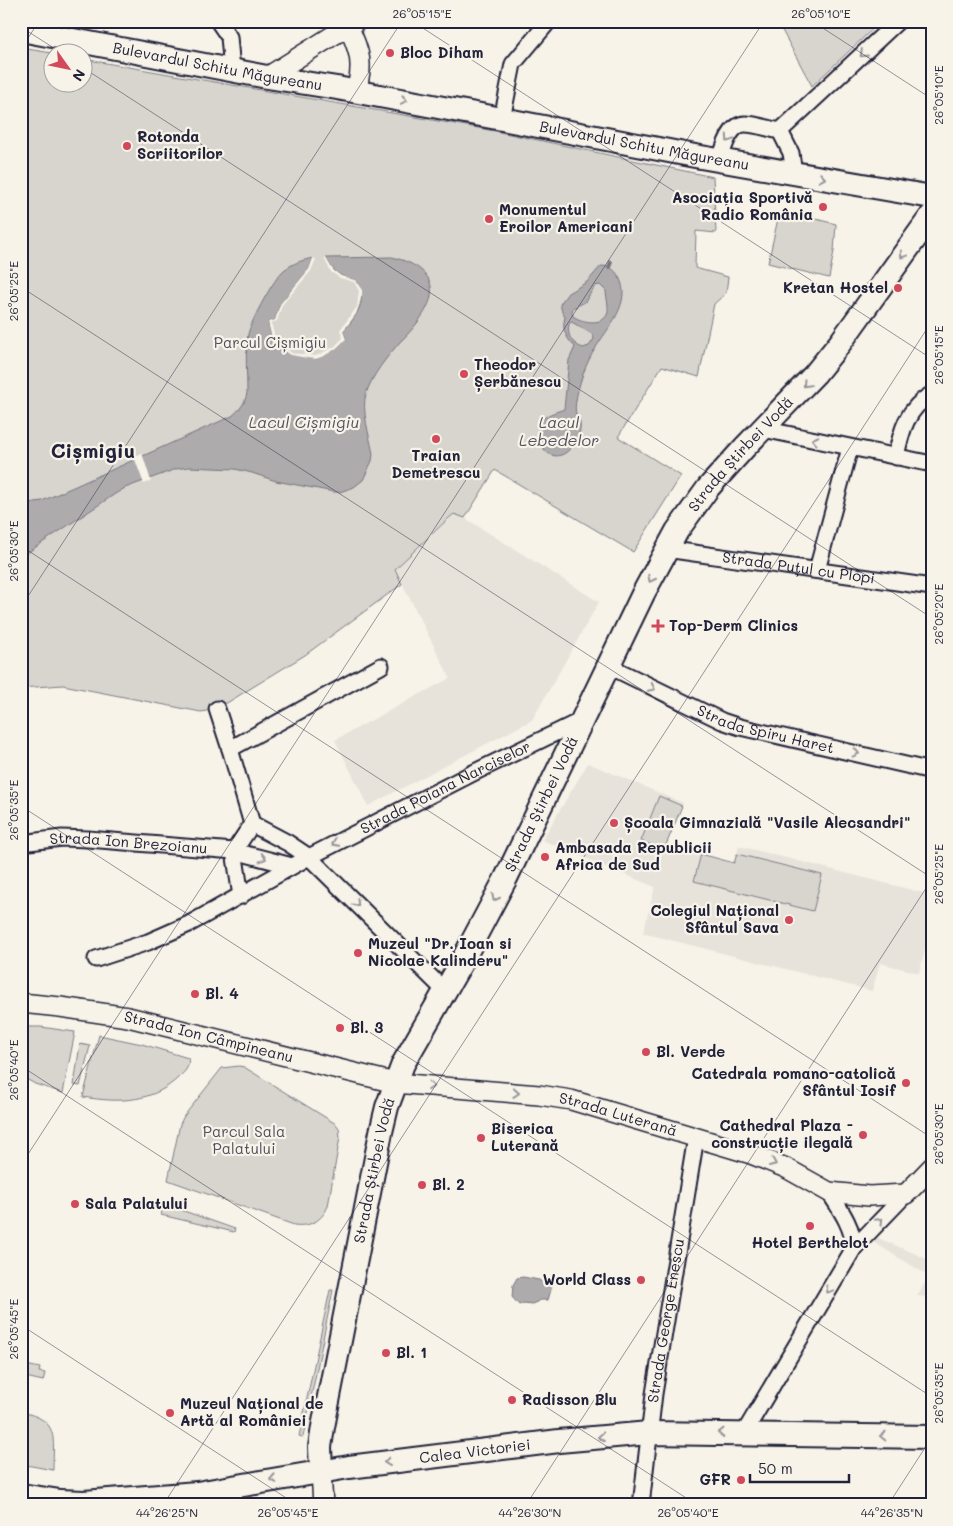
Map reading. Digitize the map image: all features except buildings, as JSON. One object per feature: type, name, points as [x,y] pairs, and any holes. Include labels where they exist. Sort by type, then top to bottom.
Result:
[{"type":"main road","name":"Bulevardul Schitu Măgureanu","points":[[21,30],[267,77],[932,197]]},
{"type":"main road","name":"Strada Știrbei Vodă","points":[[321,1470],[320,1448],[323,1427],[381,1132],[395,1083],[411,1047],[445,991],[506,878],[666,549],[691,510],[708,488],[815,374],[840,343],[932,215]]},
{"type":"main road","name":"Calea Victoriei","points":[[21,1496],[60,1502],[82,1503],[197,1499],[321,1470],[559,1441],[649,1433],[932,1436]]},
{"type":"street","points":[[218,21],[229,37],[232,70]]},
{"type":"street","points":[[502,119],[513,64],[549,21]]},
{"type":"street","points":[[780,131],[898,21]]},
{"type":"street","points":[[267,77],[352,24],[360,56],[361,76],[356,92]]},
{"type":"street","points":[[720,160],[725,142],[739,125],[745,124],[780,131]]},
{"type":"street","points":[[780,131],[791,153],[794,173]]},
{"type":"street","points":[[896,457],[905,422],[916,407],[932,394]]},
{"type":"street","points":[[763,429],[932,464]]},
{"type":"street","points":[[817,570],[850,448]]},
{"type":"street","name":"Strada Puțul cu Plopi","points":[[666,549],[932,587]]},
{"type":"street","points":[[230,749],[381,666]]},
{"type":"street","name":"Strada Spiru Haret","points":[[609,666],[722,721],[740,727],[932,771]]},
{"type":"street","points":[[218,709],[252,824],[309,857],[445,991]]},
{"type":"street","name":"Strada Poiana Narciselor","points":[[241,896],[309,857],[473,773],[582,720]]},
{"type":"street","points":[[96,959],[189,924],[241,896],[234,850],[252,824]]},
{"type":"street","name":"Strada Ion Brezoianu","points":[[21,843],[62,838],[234,850],[292,866]]},
{"type":"street","name":"Strada Ion Câmpineanu","points":[[21,1003],[60,1006],[128,1017],[395,1083]]},
{"type":"street","name":"Strada Luterană","points":[[395,1083],[554,1097],[696,1137],[764,1159],[807,1178],[829,1192],[869,1196],[906,1194]]},
{"type":"street","name":"Strada George Enescu","points":[[641,1505],[649,1433],[696,1137]]},
{"type":"street","points":[[744,1433],[854,1248],[932,1167]]},
{"type":"street","name":"Strada Luterană","points":[[829,1192],[850,1228],[854,1237],[854,1248]]},
{"type":"street","points":[[321,1470],[323,1505]]},
{"type":"shaded area","points":[[454,514],[465,518],[599,602],[532,720],[368,806],[335,740],[450,678],[395,569]]},
{"type":"shaded area","name":"Colegiul Național Sfântul Sava","points":[[588,763],[683,803],[666,846],[734,863],[739,846],[932,895],[932,925],[919,973],[880,963],[872,991],[643,933],[655,887],[542,840]]},
{"type":"shaded area","points":[[871,1235],[932,1261],[932,1298],[917,1296],[929,1276],[868,1239]]},
{"type":"green space","points":[[777,21],[881,21],[812,86]]},
{"type":"green space","name":"Parcul Cișmigiu","points":[[21,48],[42,51],[42,92],[92,92],[92,61],[495,131],[713,177],[716,233],[696,231],[695,268],[728,277],[726,293],[714,304],[699,377],[662,366],[618,437],[681,476],[633,552],[495,470],[465,518],[454,514],[395,569],[402,584],[305,655],[217,709],[201,712],[63,685],[21,688]]},
{"type":"green space","points":[[791,213],[836,224],[829,278],[768,263],[779,214]]},
{"type":"green space","points":[[659,796],[682,806],[664,850],[641,841]]},
{"type":"green space","points":[[701,854],[734,863],[737,854],[822,875],[813,911],[694,881]]},
{"type":"green space","points":[[21,1027],[41,1027],[75,1032],[63,1093],[35,1084],[21,1076]]},
{"type":"green space","points":[[99,1035],[142,1044],[188,1058],[188,1065],[184,1072],[171,1084],[148,1096],[123,1100],[83,1097]]},
{"type":"green space","points":[[80,1044],[90,1046],[80,1086],[74,1085]]},
{"type":"green space","name":"Parcul Sala Palatului","points":[[244,1067],[336,1124],[339,1128],[340,1137],[328,1206],[322,1216],[315,1222],[305,1225],[294,1225],[168,1180],[180,1124],[184,1116],[222,1068]]},
{"type":"green space","points":[[164,1204],[235,1229],[234,1232],[161,1215]]},
{"type":"green space","points":[[330,1290],[333,1290],[303,1437],[299,1436]]},
{"type":"green space","points":[[21,1364],[40,1368],[39,1372],[45,1373],[43,1381],[21,1376]]},
{"type":"green space","points":[[21,1412],[34,1415],[42,1420],[52,1432],[53,1470],[21,1464]]},
{"type":"water","name":"Lacul Cișmigiu","points":[[392,257],[405,261],[423,272],[431,287],[431,297],[420,319],[380,366],[366,394],[365,416],[373,454],[372,461],[363,480],[354,487],[334,492],[276,481],[235,469],[189,467],[176,469],[125,488],[21,557],[21,504],[42,501],[232,416],[240,409],[247,393],[246,356],[248,334],[263,300],[284,270],[298,262],[313,258],[309,269],[280,304],[275,320],[268,322],[272,339],[285,352],[316,359],[336,349],[346,339],[343,331],[356,314],[361,300],[361,293],[355,280],[338,274],[326,258]]},
{"type":"water","name":"Lacul Lebedelor","points":[[601,266],[609,267],[619,277],[623,296],[617,315],[592,353],[577,393],[575,408],[580,424],[579,435],[571,448],[563,454],[555,456],[549,454],[544,448],[538,434],[539,426],[545,417],[564,409],[569,360],[575,347],[566,334],[564,326],[565,317],[560,304],[568,293],[587,282]],"holes":[[[600,285],[606,291],[607,315],[596,322],[581,320],[573,316],[573,308],[585,302],[595,286]],[[570,321],[592,334],[594,339],[589,346],[583,348],[572,340],[569,333]]]},
{"type":"water","points":[[523,1277],[542,1282],[550,1281],[552,1286],[548,1300],[519,1305],[512,1297],[513,1285],[517,1278]]},
{"type":"pier","points":[[313,258],[316,259],[311,271],[282,305],[277,321],[271,323],[275,338],[280,345],[292,353],[316,356],[334,347],[343,338],[340,330],[357,307],[359,291],[354,282],[340,278],[331,272],[324,258],[326,258],[333,270],[341,276],[355,280],[362,290],[356,314],[343,331],[346,339],[336,349],[316,359],[291,355],[278,347],[272,339],[268,322],[275,320],[280,304],[309,269]]},
{"type":"pier","points":[[142,453],[151,481],[144,484],[134,457]]},
{"type":"waterway","points":[[609,267],[611,262]]},
{"type":"place","name":"Bloc Diham","points":[[390,53]]},
{"type":"place","name":"Rotonda Scriitorilor","points":[[127,146]]},
{"type":"place","name":"Asociația Sportivă Radio România","points":[[823,207]]},
{"type":"place","name":"Monumentul Eroilor Americani","points":[[489,219]]},
{"type":"place","name":"Kretan Hostel","points":[[898,288]]},
{"type":"place","name":"Theodor Șerbănescu","points":[[464,374]]},
{"type":"place","name":"Traian Demetrescu","points":[[436,439]]},
{"type":"place","name":"Top-Derm Clinics","points":[[658,626]]},
{"type":"place","name":"Școala Gimnazială \"Vasile Alecsandri\"","points":[[614,823]]},
{"type":"place","name":"Ambasada Republicii Africa de Sud","points":[[545,857]]},
{"type":"place","name":"Colegiul Național Sfântul Sava","points":[[789,920]]},
{"type":"place","name":"Muzeul \"Dr. Ioan si Nicolae Kalinderu\"","points":[[358,953]]},
{"type":"place","name":"Bl. 4","points":[[195,994]]},
{"type":"place","name":"Bl. 3","points":[[340,1028]]},
{"type":"place","name":"Bl. Verde","points":[[646,1052]]},
{"type":"place","name":"Catedrala romano-catolică Sfântul Iosif","points":[[906,1083]]},
{"type":"place","name":"Cathedral Plaza - construcție ilegală","points":[[863,1135]]},
{"type":"place","name":"Biserica Luterană","points":[[481,1138]]},
{"type":"place","name":"Bl. 2","points":[[422,1185]]},
{"type":"place","name":"Sala Palatului","points":[[75,1204]]},
{"type":"place","name":"Hotel Berthelot","points":[[810,1226]]},
{"type":"place","name":"World Class","points":[[641,1280]]},
{"type":"place","name":"Bl. 1","points":[[386,1353]]},
{"type":"place","name":"Radisson Blu","points":[[512,1400]]},
{"type":"place","name":"Muzeul Național de Artă al României","points":[[170,1413]]},
{"type":"place","name":"GFR","points":[[741,1480]]},
{"type":"district","name":"Cișmigiu","points":[[93,451]]}]
